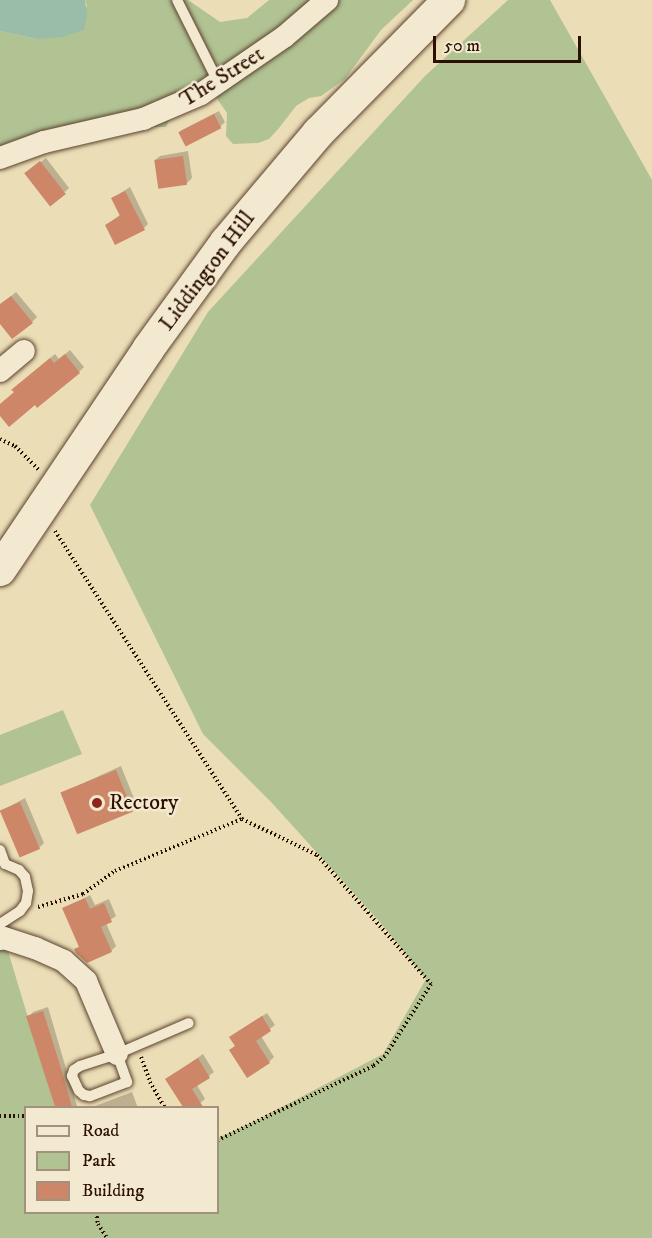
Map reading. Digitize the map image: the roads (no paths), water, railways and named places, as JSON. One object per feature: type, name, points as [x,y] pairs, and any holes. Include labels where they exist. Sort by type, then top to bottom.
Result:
[{"type":"main road","name":"Liddington Hill","points":[[0,570],[170,319],[251,210],[334,117],[449,0]]},
{"type":"street","name":"The Street","points":[[0,158],[44,142],[143,119],[201,94],[284,37],[327,0]]},
{"type":"street","points":[[0,370],[24,351]]},
{"type":"street","points":[[0,939],[4,938],[25,945],[64,961],[86,981],[117,1054]]},
{"type":"lane","points":[[177,0],[218,82]]},
{"type":"lane","points":[[0,850],[5,864],[19,870],[25,877],[26,903],[20,911],[0,924]]},
{"type":"lane","points":[[117,1054],[127,1082],[90,1095],[84,1095],[79,1091],[72,1076],[74,1070],[189,1023]]},
{"type":"place","name":"Rectory","points":[[97,803]]}]
